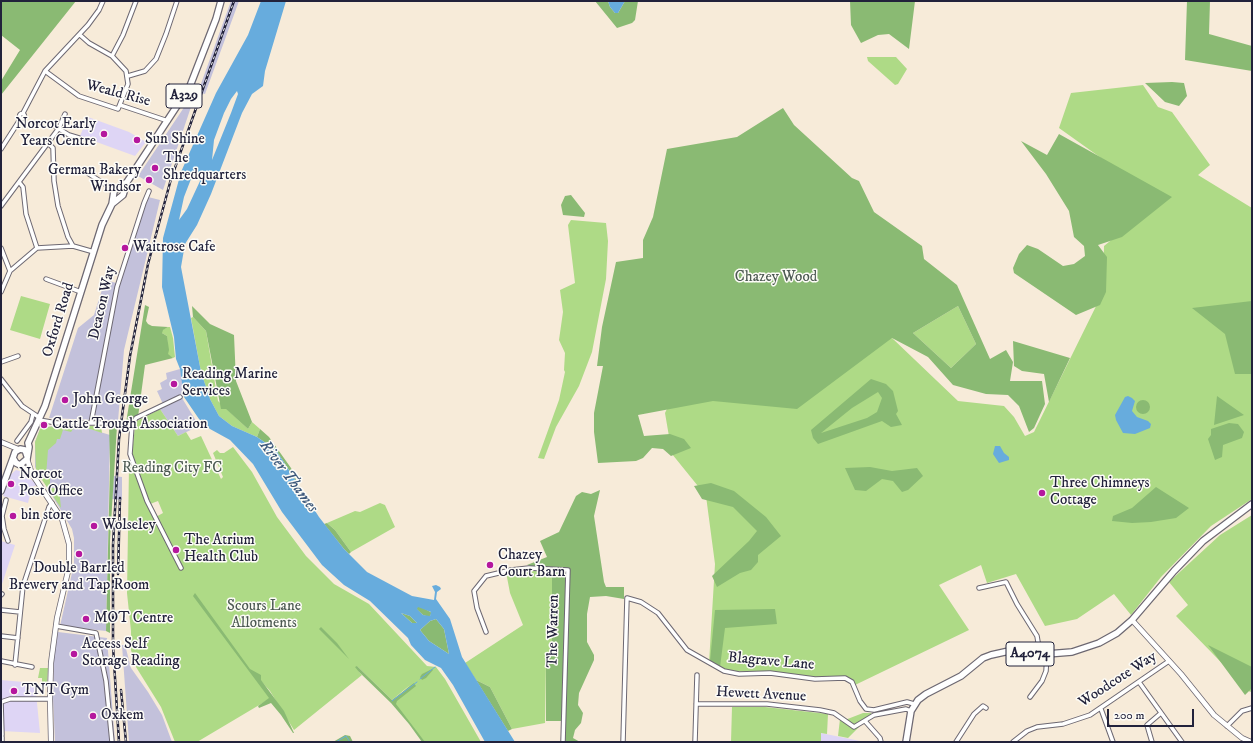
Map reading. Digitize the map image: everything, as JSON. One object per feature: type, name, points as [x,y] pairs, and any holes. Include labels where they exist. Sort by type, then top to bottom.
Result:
[{"type":"main road","name":"A329","points":[[115,192],[123,192],[127,182],[168,121],[194,77],[221,1]]},
{"type":"main road","name":"A329","points":[[115,192],[127,182]]},
{"type":"main road","name":"Oxford Road","points":[[27,458],[28,443],[40,419],[100,231],[112,204],[115,192]]},
{"type":"main road","name":"Oxford Road","points":[[13,457],[19,449],[28,443]]},
{"type":"main road","points":[[7,473],[27,458],[25,450],[19,449]]},
{"type":"main road","points":[[13,457],[19,465]]},
{"type":"main road","points":[[1,491],[13,457]]},
{"type":"main road","name":"A4074","points":[[906,742],[911,711],[914,704],[920,697],[961,676],[990,655],[1009,651],[1040,654],[1072,652],[1099,643],[1117,633],[1132,620],[1174,571],[1217,529],[1252,504]]},
{"type":"street","points":[[1,149],[21,118],[24,116],[23,113],[45,71],[80,35],[99,10],[103,1]]},
{"type":"street","points":[[112,56],[123,35],[136,1]]},
{"type":"street","points":[[128,76],[145,70],[156,59],[177,1]]},
{"type":"street","points":[[80,35],[89,43],[120,62],[128,76],[128,84],[120,105]]},
{"type":"street","name":"Weald Rise","points":[[45,71],[79,96],[116,109],[120,105],[168,121]]},
{"type":"street","points":[[1,206],[48,143],[65,114]]},
{"type":"street","points":[[58,128],[79,138]]},
{"type":"street","points":[[48,143],[53,148],[54,181],[58,206],[68,237],[73,246]]},
{"type":"street","points":[[89,174],[115,192]]},
{"type":"street","points":[[19,182],[23,187],[26,214],[37,248]]},
{"type":"street","name":"Deacon Way","points":[[92,423],[117,287],[149,192]]},
{"type":"street","points":[[1,292],[10,270],[37,248],[73,246],[94,252]]},
{"type":"street","points":[[1,248],[10,270]]},
{"type":"street","points":[[46,279],[81,292]]},
{"type":"street","points":[[1,362],[18,356]]},
{"type":"street","points":[[1,379],[15,399],[40,419],[57,423],[118,423]]},
{"type":"street","points":[[180,396],[136,418],[132,425],[131,460],[147,501],[181,568]]},
{"type":"street","points":[[17,441],[31,422],[33,414]]},
{"type":"street","points":[[126,424],[132,425]]},
{"type":"street","points":[[3,444],[19,449]]},
{"type":"street","points":[[3,444],[12,451],[13,457]]},
{"type":"street","points":[[27,458],[32,474],[64,523],[70,550],[69,567],[56,626],[50,699],[51,742]]},
{"type":"street","points":[[19,465],[32,474]]},
{"type":"street","points":[[6,500],[2,516],[8,541]]},
{"type":"street","points":[[15,665],[23,586],[49,507],[52,503]]},
{"type":"street","name":"The Warren","points":[[486,632],[477,608],[474,591],[486,576],[511,570],[529,568],[568,570],[563,742]]},
{"type":"street","points":[[979,588],[1006,582],[1017,604],[1037,636],[1040,654]]},
{"type":"street","name":"Blagrave Lane","points":[[623,742],[627,598],[641,602],[658,614],[687,650],[720,670],[739,674],[770,673],[815,679],[845,678],[852,682],[865,708],[874,712]]},
{"type":"street","points":[[1,610],[20,612]]},
{"type":"street","points":[[1132,620],[1169,661],[1214,715],[1227,726],[1251,742]]},
{"type":"street","points":[[56,626],[96,633],[106,681],[112,742]]},
{"type":"street","points":[[1,636],[18,638]]},
{"type":"street","points":[[1030,697],[1035,694],[1046,671],[1047,654]]},
{"type":"street","points":[[1,661],[15,665],[32,667]]},
{"type":"street","name":"Woodcote Way","points":[[1013,742],[1027,731],[1074,721],[1101,709],[1169,661]]},
{"type":"street","points":[[695,742],[697,675]]},
{"type":"street","points":[[1139,682],[1182,742]]},
{"type":"street","points":[[2,742],[1,702],[10,698],[50,699]]},
{"type":"street","points":[[881,742],[880,738],[865,721],[874,712],[895,704],[907,702],[914,704]]},
{"type":"street","name":"Hewett Avenue","points":[[696,704],[767,704],[831,712],[852,726],[857,726],[865,721]]},
{"type":"street","points":[[956,742],[966,725],[983,706]]},
{"type":"street","points":[[1227,726],[1242,711],[1252,708]]},
{"type":"street","points":[[1101,709],[1113,742]]},
{"type":"street","points":[[874,712],[911,711]]},
{"type":"street","points":[[1152,742],[1147,725],[1162,713]]},
{"type":"shaded area","points":[[231,1],[239,1],[205,94],[198,92]]},
{"type":"shaded area","points":[[191,97],[194,98],[163,190],[138,176]]},
{"type":"shaded area","name":"Norcot Early Years Centre","points":[[88,117],[129,132],[146,142],[135,156],[80,136]]},
{"type":"shaded area","points":[[148,197],[160,200],[124,350],[118,421],[49,418],[78,328],[94,315],[105,280],[120,284]]},
{"type":"shaded area","points":[[180,369],[185,394],[182,398],[199,426],[178,436],[160,409],[159,406],[163,404],[157,391],[162,389],[160,383],[167,379],[166,373]]},
{"type":"shaded area","points":[[43,427],[84,427],[110,435],[106,631],[60,626],[74,564],[74,538],[72,529],[35,467],[35,442],[40,429]]},
{"type":"shaded area","points":[[16,470],[23,472],[37,485],[32,487],[28,503],[3,496],[8,477]]},
{"type":"shaded area","points":[[114,476],[122,477],[122,500],[112,499]]},
{"type":"shaded area","points":[[1,541],[15,545],[1,587]]},
{"type":"shaded area","points":[[58,632],[107,638],[115,742],[55,742],[53,698],[54,656]]},
{"type":"shaded area","points":[[122,645],[125,645],[131,668],[162,715],[172,742],[129,742]]},
{"type":"shaded area","points":[[1,680],[35,683],[40,733],[1,731]]},
{"type":"shaded area","points":[[821,733],[860,741],[821,742]]},
{"type":"green space","points":[[1,1],[76,1],[1,95],[1,81],[20,50],[1,35]]},
{"type":"green space","points":[[595,1],[608,1],[610,7],[615,13],[618,13],[625,1],[638,1],[635,20],[632,23],[617,28]]},
{"type":"green space","points":[[850,1],[915,1],[909,49],[889,34],[878,35],[861,43],[851,25]]},
{"type":"green space","points":[[1187,1],[1210,1],[1209,34],[1252,46],[1252,71],[1185,60]]},
{"type":"green space","points":[[867,57],[896,57],[907,69],[898,84],[895,85],[868,61]]},
{"type":"green space","points":[[1145,83],[1184,83],[1187,96],[1179,106],[1165,102]]},
{"type":"green space","points":[[1143,85],[1158,107],[1172,112],[1210,165],[1198,175],[1252,208],[1252,499],[1211,526],[1161,577],[1131,615],[1114,594],[1077,619],[1045,626],[1016,574],[987,583],[981,565],[939,585],[969,630],[855,685],[849,678],[844,677],[825,678],[723,670],[709,663],[715,564],[706,496],[672,454],[665,413],[673,396],[892,338],[958,401],[1004,406],[1014,417],[1025,436],[1034,432],[1103,292],[1104,246],[1164,197],[1153,195],[1059,128],[1071,93]]},
{"type":"green space","name":"Chazey Wood","points":[[783,108],[794,125],[852,178],[859,181],[874,212],[922,246],[924,259],[957,285],[990,359],[1006,350],[1013,362],[1010,381],[1042,381],[1045,404],[1034,428],[1029,432],[1019,406],[1008,395],[986,394],[953,385],[928,357],[892,338],[797,409],[713,401],[638,415],[644,436],[670,434],[684,439],[691,448],[671,456],[663,449],[652,448],[643,458],[636,461],[598,463],[594,432],[594,413],[603,366],[597,366],[602,327],[616,262],[643,258],[643,240],[653,217],[667,149],[737,137]],"holes":[[[958,306],[976,344],[951,368],[913,333]]]},
{"type":"green space","points":[[1059,134],[1172,197],[1122,237],[1098,245],[1107,257],[1106,292],[1100,305],[1076,315],[1014,273],[1013,268],[1019,254],[1027,245],[1038,249],[1063,266],[1074,264],[1085,256],[1084,246],[1074,237],[1069,211],[1046,174],[1021,141],[1047,155]]},
{"type":"green space","points":[[571,195],[585,213],[584,217],[563,215],[561,205],[565,196]]},
{"type":"green space","points":[[571,220],[606,223],[608,241],[606,279],[592,352],[579,386],[556,427],[544,459],[538,458],[559,400],[565,372],[565,353],[559,340],[563,312],[560,290],[575,283],[568,225]]},
{"type":"green space","points":[[21,296],[50,304],[40,339],[10,330]]},
{"type":"green space","points":[[1252,301],[1251,374],[1235,374],[1225,334],[1192,308]]},
{"type":"green space","points":[[145,305],[149,307],[146,321],[148,324],[152,326],[168,327],[163,330],[162,333],[167,336],[169,350],[168,354],[173,358],[145,365],[138,417],[126,423]]},
{"type":"green space","points":[[192,306],[210,324],[234,335],[236,381],[252,422],[248,429],[226,409],[221,409],[206,331],[193,317]]},
{"type":"green space","points":[[958,306],[976,344],[951,368],[913,333]]},
{"type":"green space","points":[[193,317],[206,331],[218,401],[248,429],[252,422],[260,429],[257,437],[232,426],[219,416],[210,399],[201,372],[191,318]]},
{"type":"green space","points":[[170,327],[173,338],[175,357],[173,358],[168,355],[167,336],[162,333],[162,330]]},
{"type":"green space","points":[[1013,341],[1070,358],[1049,402],[1044,374],[1022,371],[1014,366]]},
{"type":"green space","points":[[871,379],[886,384],[893,391],[898,411],[896,414],[902,425],[891,427],[882,421],[818,444],[813,438],[811,430]],"holes":[[[878,392],[882,398],[877,412],[867,418],[821,433],[852,408]]]},
{"type":"green space","points":[[1217,396],[1244,415],[1214,425]]},
{"type":"green space","points":[[1140,400],[1146,400],[1150,404],[1150,410],[1146,414],[1140,414],[1136,410],[1136,404]]},
{"type":"green space","points":[[160,409],[178,436],[186,432],[191,440],[201,436],[221,479],[223,477],[213,453],[217,450],[220,453],[224,453],[233,447],[252,472],[277,517],[306,556],[334,584],[369,604],[427,666],[436,667],[445,679],[481,742],[424,742],[393,702],[410,685],[392,700],[357,666],[362,675],[294,730],[270,691],[251,670],[271,698],[197,742],[175,742],[161,707],[136,667],[133,658],[131,650],[131,631],[127,593],[129,467],[132,466],[154,518],[163,513],[158,501],[150,504],[132,454],[135,426],[137,421]]},
{"type":"green space","points":[[1229,423],[1238,424],[1244,432],[1242,438],[1223,445],[1222,457],[1215,460],[1208,439],[1211,435],[1211,429]]},
{"type":"green space","points":[[109,425],[117,426],[110,540],[110,633],[106,631],[110,466]]},
{"type":"green space","points":[[75,426],[71,432],[63,430],[60,439],[57,439],[56,443],[48,450],[46,476],[50,476],[50,488],[59,488],[61,508],[36,471],[35,442],[40,429],[43,427]]},
{"type":"green space","points":[[101,426],[102,433],[84,427]]},
{"type":"green space","points":[[260,429],[269,437],[291,468],[298,484],[276,450],[257,437]]},
{"type":"green space","points":[[870,467],[892,471],[917,468],[923,476],[908,490],[902,492],[893,481],[882,479],[866,491],[855,490],[845,468]]},
{"type":"green space","points":[[711,483],[734,491],[766,517],[781,536],[758,555],[758,562],[751,570],[740,573],[717,587],[712,576],[749,541],[757,531],[733,507],[702,499],[694,486]]},
{"type":"green space","points":[[1156,487],[1189,508],[1176,518],[1132,523],[1112,521],[1113,516],[1132,508]]},
{"type":"green space","points":[[600,490],[594,516],[604,582],[606,587],[624,587],[624,599],[606,596],[590,597],[587,614],[587,642],[594,655],[594,660],[579,693],[578,705],[583,713],[581,723],[575,730],[573,738],[580,742],[565,742],[565,721],[546,721],[546,662],[552,645],[552,572],[527,565],[547,557],[540,541],[559,532],[576,496],[582,492],[591,494]]},
{"type":"green space","points":[[380,503],[385,505],[395,527],[351,552],[335,530],[327,523],[355,511],[360,512]]},
{"type":"green space","points":[[1252,515],[1252,691],[1250,692],[1176,616],[1188,605],[1169,582],[1220,535]]},
{"type":"green space","points":[[327,523],[335,530],[351,552],[349,554],[324,524]]},
{"type":"green space","points":[[527,568],[552,572],[552,645],[546,662],[545,723],[512,729],[490,687],[476,680],[465,663],[523,625],[510,593],[506,572]]},
{"type":"green space","points":[[195,593],[250,669],[261,675],[261,680],[284,711],[294,733],[271,703],[259,708],[258,706],[269,698],[193,596]]},
{"type":"green space","points":[[414,607],[422,607],[432,613],[429,617],[423,615]]},
{"type":"green space","points":[[775,609],[777,624],[725,628],[720,667],[710,661],[715,610]]},
{"type":"green space","points":[[401,613],[410,616],[417,623],[412,623]]},
{"type":"green space","points":[[436,619],[444,629],[449,654],[429,641],[420,630],[430,621]]},
{"type":"green space","points":[[321,627],[337,643],[349,659],[319,629]]},
{"type":"green space","points":[[1208,645],[1252,667],[1252,688],[1245,695]]},
{"type":"green space","points":[[357,666],[392,700],[414,683],[416,686],[397,701],[396,704],[425,742],[422,742],[391,703],[359,672],[355,667]]},
{"type":"green space","points":[[40,668],[48,668],[47,683],[42,683],[42,678],[38,678]]},
{"type":"green space","points":[[432,669],[433,670],[426,678],[422,680],[420,677],[422,674]]},
{"type":"green space","points":[[476,680],[490,687],[512,729],[508,731]]},
{"type":"green space","points":[[732,707],[765,707],[828,714],[827,734],[821,733],[821,742],[731,742]]},
{"type":"green space","points":[[863,713],[871,713],[871,715],[855,725],[845,720]]},
{"type":"green space","points":[[840,719],[850,727],[859,727],[848,738],[838,736]]},
{"type":"green space","points":[[345,735],[350,736],[353,742],[333,742]]},
{"type":"water","name":"River Thames","points":[[261,1],[286,1],[265,71],[263,86],[252,94],[242,113],[211,194],[197,225],[185,244],[181,267],[201,372],[210,399],[219,416],[232,426],[257,437],[276,450],[319,517],[344,549],[367,572],[412,596],[434,600],[435,592],[432,586],[436,585],[440,587],[441,589],[437,592],[436,599],[450,619],[462,657],[515,742],[485,742],[453,685],[441,668],[425,660],[411,645],[408,638],[370,601],[344,585],[322,565],[282,512],[253,464],[230,440],[210,429],[199,419],[184,397],[180,369],[176,359],[174,337],[162,287],[163,238],[181,172],[216,93],[248,35]],"holes":[[[237,91],[238,94],[212,160],[214,140],[231,99]],[[198,175],[200,181],[187,209],[179,220],[184,197],[191,179]],[[418,607],[431,612],[430,616],[423,615],[417,609]],[[401,613],[410,616],[417,623],[412,623]],[[436,619],[444,629],[449,654],[429,641],[420,630],[430,621]]]},
{"type":"water","points":[[608,1],[625,1],[618,13],[615,13],[610,7]]},
{"type":"water","points":[[1128,396],[1135,401],[1132,411],[1137,417],[1148,421],[1151,424],[1150,428],[1135,434],[1123,433],[1115,415],[1125,397]]},
{"type":"water","points":[[995,446],[1000,446],[1004,453],[1009,457],[1009,460],[999,463],[993,454]]},
{"type":"waterway","points":[[420,679],[435,667]]},
{"type":"waterway","points":[[392,701],[417,682]]},
{"type":"waterway","points":[[336,742],[346,736],[350,742]]},
{"type":"tunnel","points":[[118,423],[126,424]]},
{"type":"railway","points":[[119,742],[113,646],[113,545],[119,439],[130,356],[148,264],[171,179],[234,1]]},
{"type":"railway","points":[[118,574],[120,498]]},
{"type":"railway","points":[[121,690],[126,742]]},
{"type":"place","name":"Norcot Early Years Centre","points":[[104,134]]},
{"type":"place","name":"Sun Shine","points":[[137,140]]},
{"type":"place","name":"The Shredquarters","points":[[155,168]]},
{"type":"place","name":"German Bakery Windsor","points":[[149,180]]},
{"type":"place","name":"Waitrose Cafe","points":[[125,248]]},
{"type":"place","name":"Reading Marine Services","points":[[174,384]]},
{"type":"place","name":"John George","points":[[65,400]]},
{"type":"place","name":"Cattle Trough Association","points":[[44,425]]},
{"type":"place","name":"Norcot Post Office","points":[[11,484]]},
{"type":"place","name":"Three Chimneys Cottage","points":[[1042,493]]},
{"type":"place","name":"bin store","points":[[13,516]]},
{"type":"place","name":"Wolseley","points":[[94,526]]},
{"type":"place","name":"The Atrium Health Club","points":[[176,550]]},
{"type":"place","name":"Double Barrled Brewery and Tap Room","points":[[79,554]]},
{"type":"place","name":"Chazey Court Barn","points":[[490,565]]},
{"type":"place","name":"MOT Centre","points":[[86,619]]},
{"type":"place","name":"Access Self Storage Reading","points":[[74,654]]},
{"type":"place","name":"TNT Gym","points":[[14,691]]},
{"type":"place","name":"Oxkem","points":[[93,716]]},
{"type":"park label","name":"Reading City FC","points":[[172,469]]},
{"type":"park label","name":"Scours Lane Allotments","points":[[264,616]]}]
